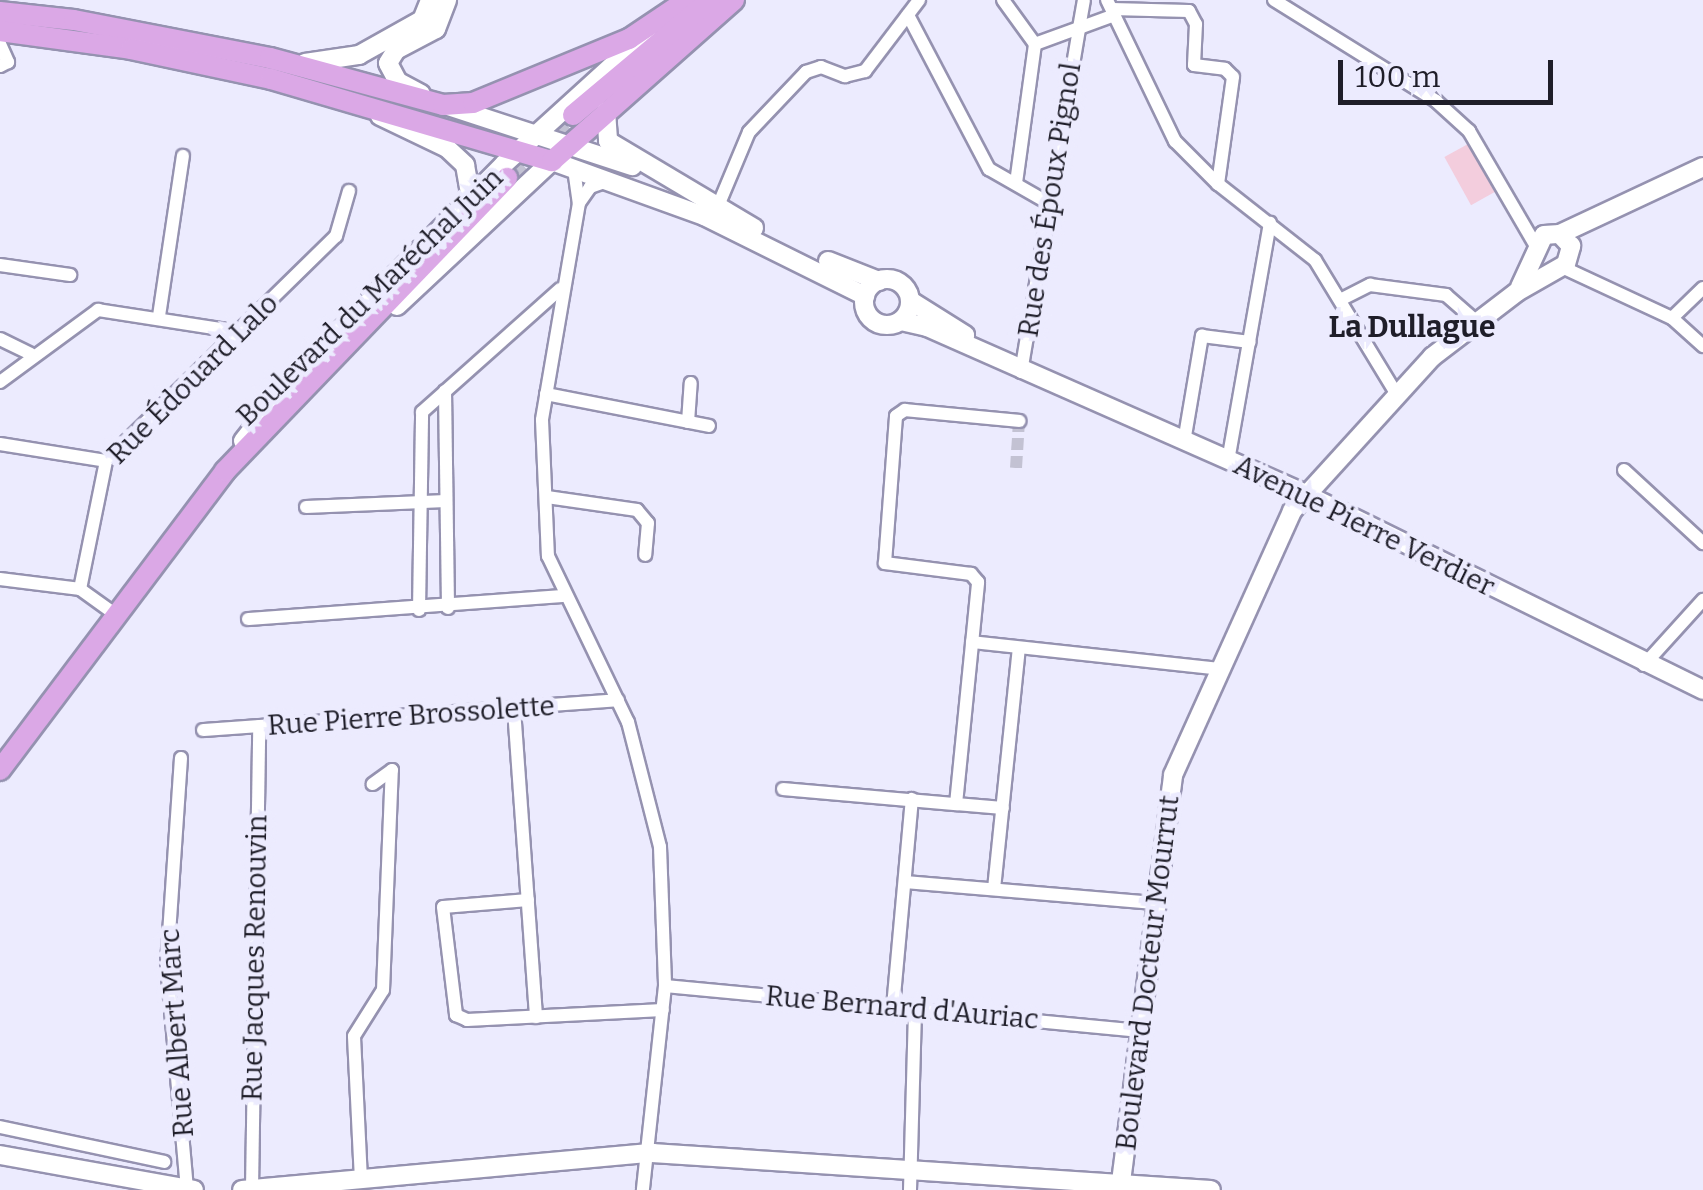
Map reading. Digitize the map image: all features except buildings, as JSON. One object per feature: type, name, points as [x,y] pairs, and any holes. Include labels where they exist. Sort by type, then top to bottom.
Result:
[{"type":"main road","points":[[0,12],[74,20],[270,58],[438,103],[474,103],[655,27],[687,0]]},
{"type":"main road","points":[[573,116],[710,0]]},
{"type":"main road","points":[[0,32],[131,48],[362,106],[552,161],[734,0]]},
{"type":"main road","name":"Boulevard du Maréchal Juin","points":[[0,770],[225,471],[507,178]]},
{"type":"street","points":[[270,58],[314,64],[359,56],[422,20],[430,0]]},
{"type":"street","points":[[447,0],[436,30],[396,50],[388,63],[398,82],[438,103],[570,144],[718,206],[879,281],[898,281],[911,300],[901,322],[874,322],[865,296],[819,269],[611,180],[552,161]]},
{"type":"street","points":[[718,206],[750,132],[806,72],[821,66],[845,76],[865,71],[918,0]]},
{"type":"street","points":[[1004,0],[1034,44],[1016,183]]},
{"type":"street","name":"Rue des Époux Pignol","points":[[1021,372],[1084,0]]},
{"type":"street","points":[[1274,0],[1456,118],[1551,249],[1672,318],[1703,346]]},
{"type":"street","points":[[1218,184],[1232,77],[1226,69],[1194,65],[1196,24],[1189,11],[1111,8],[1175,141],[1218,184],[1315,260],[1397,395]]},
{"type":"street","name":"Rue des Époux Pignol","points":[[1078,28],[1111,8]]},
{"type":"street","points":[[908,16],[982,158],[1052,205]]},
{"type":"street","name":"Boulevard du Maréchal Juin","points":[[225,471],[287,384],[535,134],[655,27]]},
{"type":"street","points":[[1034,44],[1078,28]]},
{"type":"street","points":[[0,44],[8,62],[0,66]]},
{"type":"street","points":[[362,106],[447,148],[465,166],[470,192],[462,209]]},
{"type":"street","points":[[606,111],[608,141],[718,206]]},
{"type":"street","points":[[159,316],[183,156]]},
{"type":"street","name":"Boulevard du Maréchal Juin","points":[[225,471],[552,161]]},
{"type":"street","name":"Boulevard Docteur Mourrut","points":[[1121,1186],[1173,775],[1305,494],[1397,395],[1477,322],[1517,292],[1551,249],[1598,217],[1703,166]]},
{"type":"street","points":[[574,169],[579,203],[560,289],[546,394],[548,556],[563,596],[618,700],[646,780],[660,847],[665,986],[652,1154],[644,1190]]},
{"type":"street","points":[[579,203],[590,187],[611,180]]},
{"type":"street","name":"Rue Édouard Lalo","points":[[80,589],[106,461],[336,236],[349,191]]},
{"type":"street","points":[[1228,461],[1270,224]]},
{"type":"street","points":[[0,265],[70,275]]},
{"type":"street","points":[[865,296],[879,281]]},
{"type":"street","points":[[1340,300],[1370,285],[1446,295],[1477,322]]},
{"type":"street","points":[[1672,318],[1703,288]]},
{"type":"street","points":[[419,610],[416,520],[424,502],[422,412],[560,289]]},
{"type":"street","name":"Avenue Pierre Verdier","points":[[911,300],[1021,372]]},
{"type":"street","points":[[0,382],[32,354],[98,310],[159,316],[240,332]]},
{"type":"street","name":"Avenue Pierre Verdier","points":[[901,322],[927,327],[1021,372],[1305,494],[1644,665],[1703,690]]},
{"type":"street","points":[[1184,442],[1202,336],[1250,342]]},
{"type":"street","points":[[0,338],[32,354]]},
{"type":"street","points":[[688,422],[691,383]]},
{"type":"street","points":[[444,391],[448,608]]},
{"type":"street","points":[[546,394],[710,426]]},
{"type":"street","points":[[956,804],[976,577],[886,563],[896,416],[905,410],[1019,420]]},
{"type":"street","points":[[0,444],[106,461]]},
{"type":"street","points":[[1624,470],[1703,543]]},
{"type":"street","points":[[547,497],[637,510],[648,523],[645,554]]},
{"type":"street","points":[[306,508],[446,501]]},
{"type":"street","points":[[0,579],[80,589],[116,615]]},
{"type":"street","points":[[248,619],[448,608],[563,596]]},
{"type":"street","points":[[1644,665],[1703,600]]},
{"type":"street","points":[[972,642],[1221,670]]},
{"type":"street","points":[[994,889],[1019,648]]},
{"type":"street","name":"Rue Pierre Brossolette","points":[[203,730],[618,700]]},
{"type":"street","points":[[514,708],[536,1017]]},
{"type":"street","name":"Rue Jacques Renouvin","points":[[252,1190],[259,726]]},
{"type":"street","name":"Rue Albert Marc","points":[[181,758],[167,965],[190,1190]]},
{"type":"street","points":[[361,1180],[354,1036],[383,990],[392,770],[373,784]]},
{"type":"street","points":[[782,788],[1003,808]]},
{"type":"street","points":[[894,1006],[912,800]]},
{"type":"street","points":[[904,882],[1154,903]]},
{"type":"street","points":[[528,900],[443,906],[456,1014],[536,1017],[663,1010]]},
{"type":"street","name":"Rue Bernard d'Auriac","points":[[665,986],[1138,1030]]},
{"type":"street","points":[[910,1190],[915,1009]]},
{"type":"street","points":[[0,1127],[164,1162]]},
{"type":"street","points":[[242,1190],[652,1154],[1212,1190]]},
{"type":"street","points":[[0,1155],[113,1183],[190,1190]]},
{"type":"shaded area","points":[[1468,144],[1495,192],[1471,205],[1444,157]]},
{"type":"tunnel","points":[[507,178],[573,115]]},
{"type":"tunnel","points":[[1016,468],[1019,421]]},
{"type":"district","name":"La Dullague","points":[[1412,327]]}]
